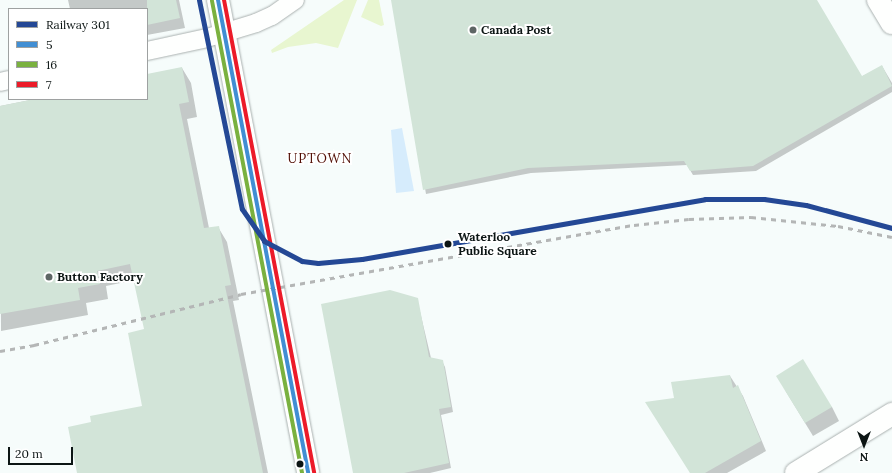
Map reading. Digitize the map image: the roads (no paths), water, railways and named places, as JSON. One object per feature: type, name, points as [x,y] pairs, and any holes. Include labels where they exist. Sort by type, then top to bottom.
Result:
[{"type":"main road","points":[[218,0],[308,473]]},
{"type":"main road","points":[[878,0],[892,23]]},
{"type":"main road","points":[[796,473],[892,414]]},
{"type":"street","points":[[148,51],[224,34],[272,16],[295,0]]},
{"type":"water","points":[[402,128],[414,191],[396,193],[391,130]]},
{"type":"railway","points":[[0,351],[34,345],[241,294],[634,225],[689,219],[751,217],[838,226],[892,237]]},
{"type":"rail line","name":"301","points":[[199,0],[242,209],[264,241],[302,261],[318,263],[362,259],[705,199],[764,199],[806,205],[892,228]]},
{"type":"place","name":"Canada Post","points":[[473,30]]},
{"type":"place","name":"Waterloo Public Square","points":[[448,244]]},
{"type":"place","name":"Button Factory","points":[[49,277]]},
{"type":"district","name":"UPTOWN","points":[[320,159]]}]
